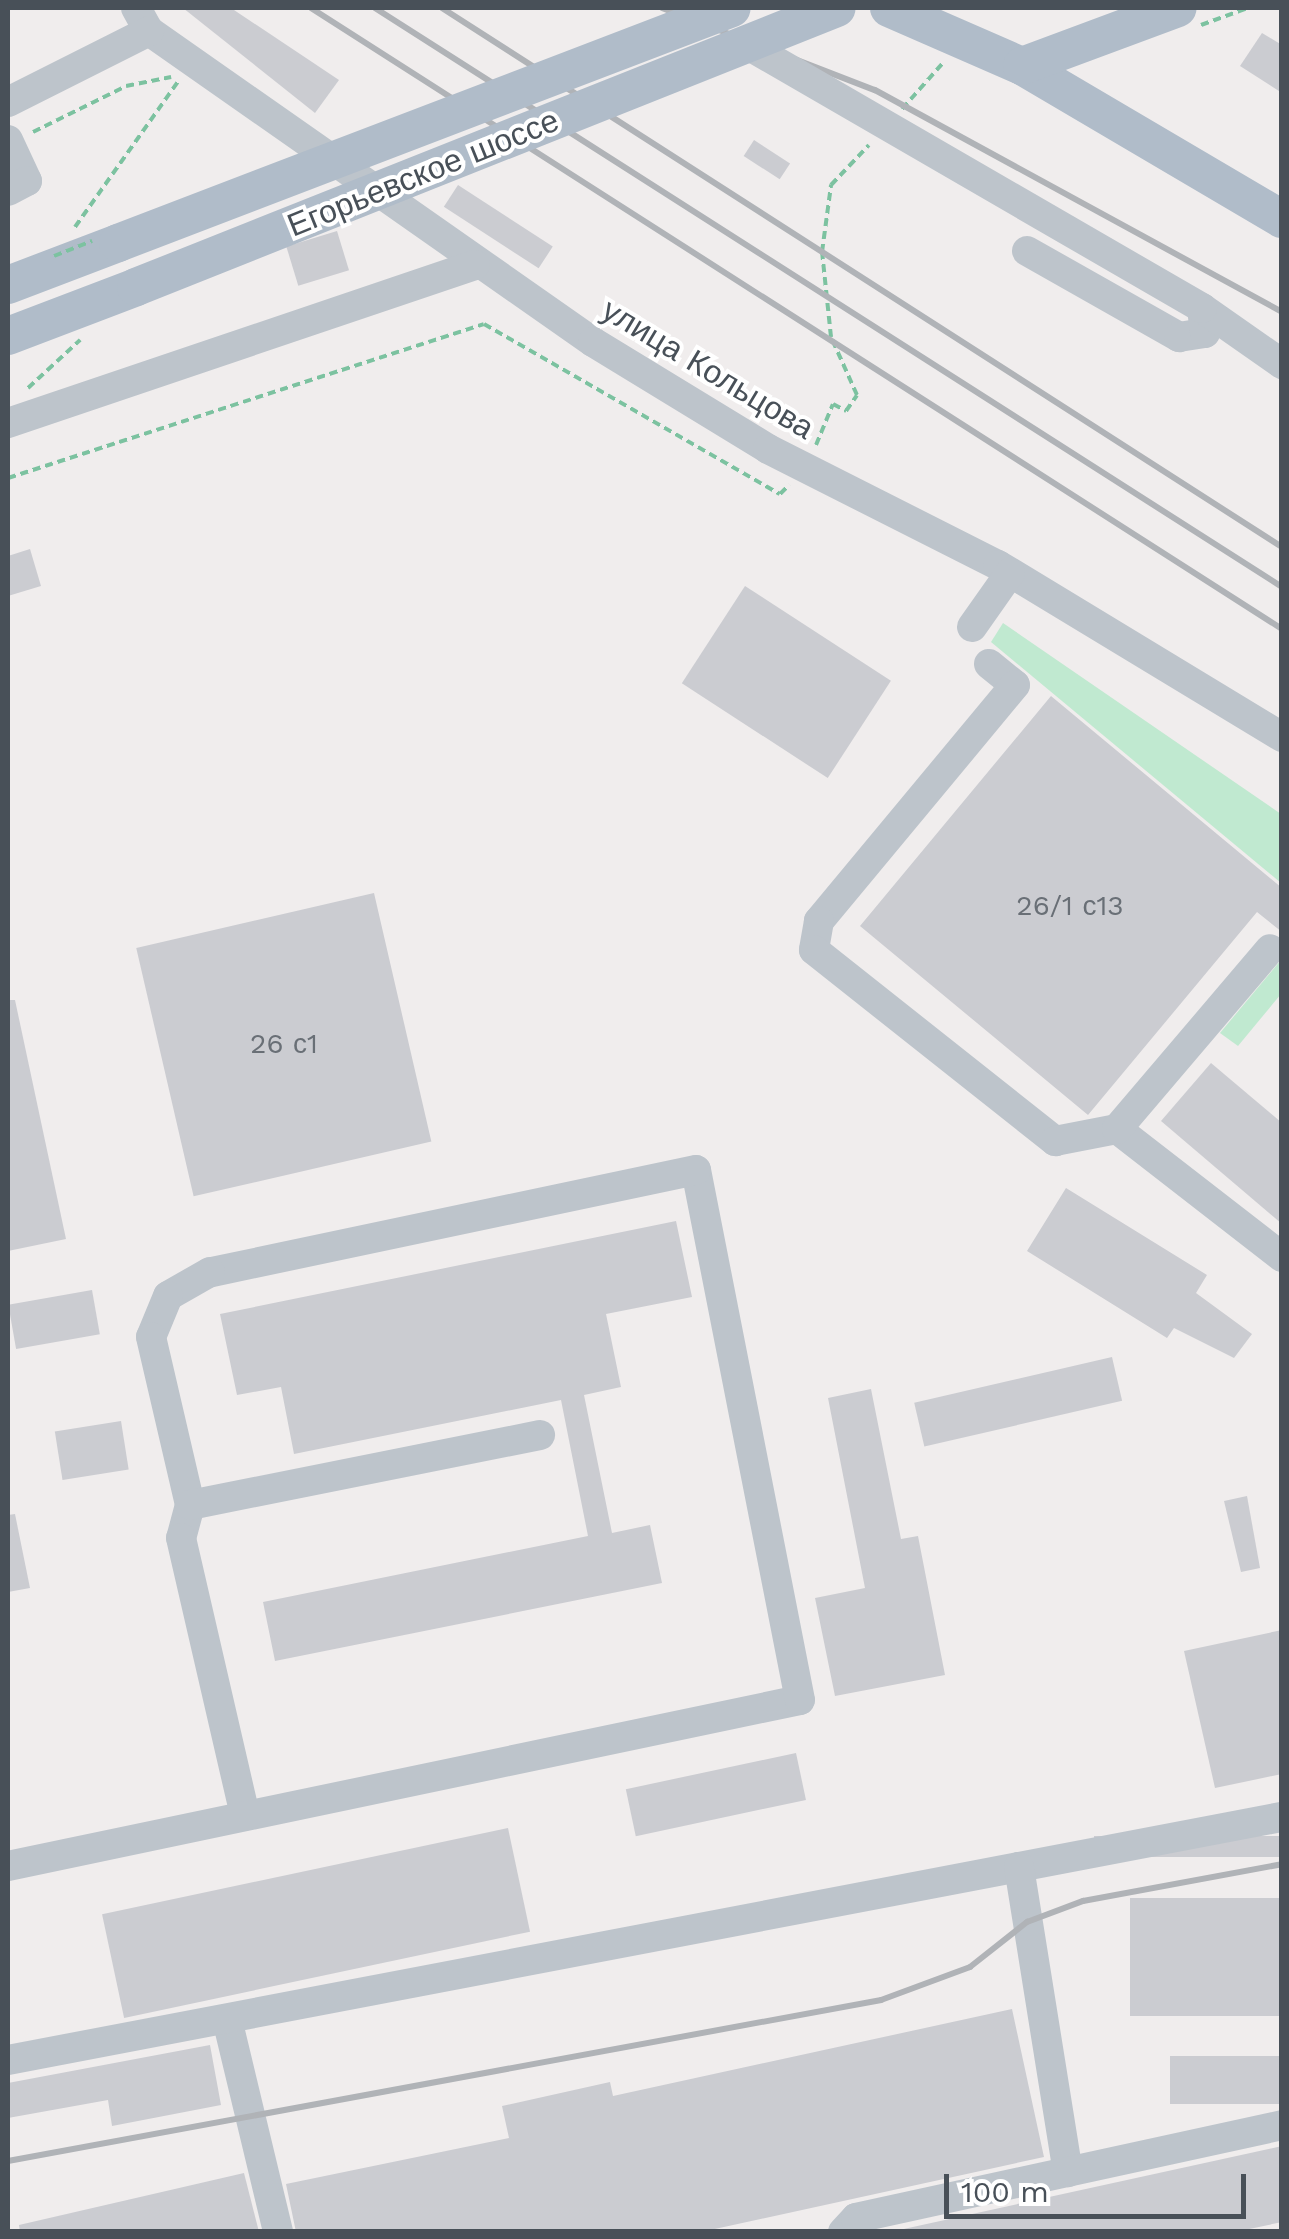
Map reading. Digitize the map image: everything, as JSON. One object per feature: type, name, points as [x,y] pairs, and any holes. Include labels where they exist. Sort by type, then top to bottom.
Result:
[{"type":"main road","name":"Егорьевское шоссе","points":[[8,286],[732,8]]},
{"type":"main road","name":"Егорьевское шоссе","points":[[8,336],[837,8]]},
{"type":"main road","points":[[890,8],[1022,66],[1282,219]]},
{"type":"main road","points":[[1022,66],[1092,40],[1182,19]]},
{"type":"main road","points":[[1073,96],[1092,40]]},
{"type":"street","points":[[8,102],[142,19]]},
{"type":"street","name":"улица Кольцова","points":[[142,19],[476,265],[768,448],[1010,573],[1282,737]]},
{"type":"street","points":[[746,44],[1202,308],[1282,364]]},
{"type":"street","points":[[8,140],[28,181],[8,191]]},
{"type":"street","points":[[1027,250],[1179,337],[1205,333],[1202,308]]},
{"type":"street","points":[[11,412],[476,265]]},
{"type":"street","points":[[972,627],[1010,573]]},
{"type":"street","points":[[988,664],[1015,685],[819,921],[814,950],[1055,1141],[1117,1129],[1270,949]]},
{"type":"street","points":[[1117,1129],[1282,1257]]},
{"type":"street","points":[[8,1866],[800,1700],[696,1170],[210,1272],[168,1296],[152,1336],[190,1505],[181,1538],[245,1816]]},
{"type":"street","points":[[190,1505],[540,1435]]},
{"type":"street","points":[[8,2060],[1282,1817]]},
{"type":"street","points":[[1019,1867],[1068,2172]]},
{"type":"street","points":[[227,2019],[278,2232]]},
{"type":"street","points":[[844,2232],[856,2218],[1282,2126]]},
{"type":"path","points":[[1182,19],[1248,8]]},
{"type":"path","points":[[54,256],[181,78]]},
{"type":"path","points":[[11,412],[83,338]]},
{"type":"green space","points":[[1003,623],[1281,814],[1281,883],[991,642]]},
{"type":"green space","points":[[1281,960],[1281,994],[1238,1046],[1220,1033]]},
{"type":"building","points":[[183,8],[231,8],[339,80],[315,113]]},
{"type":"building","points":[[1262,33],[1282,45],[1282,93],[1240,66]]},
{"type":"building","points":[[754,140],[790,163],[780,179],[744,156]]},
{"type":"building","points":[[458,185],[553,247],[539,268],[444,207]]},
{"type":"building","points":[[337,231],[349,270],[298,286],[286,246]]},
{"type":"building","points":[[30,549],[41,586],[8,596],[8,556]]},
{"type":"building","points":[[745,586],[891,681],[828,778],[682,683]]},
{"type":"building","points":[[1051,696],[1282,888],[1282,932],[1257,912],[1088,1115],[860,926]]},
{"type":"building","points":[[374,893],[431,1141],[194,1196],[136,948]]},
{"type":"building","points":[[8,1000],[15,1000],[66,1239],[8,1251]]},
{"type":"building","points":[[1211,1063],[1282,1123],[1282,1224],[1161,1121]]},
{"type":"building","points":[[1066,1188],[1207,1275],[1196,1293],[1252,1334],[1234,1358],[1174,1328],[1167,1338],[1027,1251]]},
{"type":"building","points":[[676,1221],[692,1297],[606,1314],[621,1387],[584,1395],[612,1533],[650,1525],[662,1583],[275,1661],[263,1602],[588,1536],[561,1400],[294,1454],[281,1387],[237,1395],[220,1314]]},
{"type":"building","points":[[92,1290],[100,1334],[16,1349],[8,1305]]},
{"type":"building","points":[[1112,1357],[1122,1401],[924,1447],[914,1403]]},
{"type":"building","points":[[871,1389],[901,1539],[918,1536],[945,1675],[835,1696],[815,1598],[865,1588],[828,1398]]},
{"type":"building","points":[[121,1421],[129,1469],[62,1480],[55,1431]]},
{"type":"building","points":[[1247,1496],[1260,1568],[1241,1572],[1224,1501]]},
{"type":"building","points":[[15,1514],[30,1588],[8,1592],[8,1515]]},
{"type":"building","points":[[1282,1630],[1282,1774],[1215,1788],[1184,1651]]},
{"type":"building","points":[[796,1753],[806,1800],[636,1836],[626,1789]]},
{"type":"building","points":[[508,1828],[530,1932],[124,2018],[102,1914]]},
{"type":"building","points":[[1094,1836],[1282,1836],[1282,1857],[1094,1857]]},
{"type":"building","points":[[1130,1898],[1282,1898],[1282,2016],[1130,2016]]},
{"type":"building","points":[[1012,2009],[1044,2157],[701,2232],[296,2232],[286,2184],[509,2138],[502,2106],[610,2082],[613,2096]]},
{"type":"building","points":[[210,2045],[221,2105],[112,2126],[108,2100],[8,2118],[8,2083]]},
{"type":"building","points":[[1170,2056],[1282,2056],[1282,2104],[1170,2104]]},
{"type":"building","points":[[1282,2146],[1282,2222],[1235,2232],[890,2232]]},
{"type":"building","points":[[244,2173],[259,2232],[20,2232],[19,2225]]},
{"type":"railway","points":[[311,8],[1282,629]]},
{"type":"railway","points":[[375,8],[1282,587]]},
{"type":"railway","points":[[442,8],[1282,547]]},
{"type":"railway","points":[[662,8],[875,90],[1282,312]]},
{"type":"railway","points":[[8,2161],[881,2000],[970,1967],[1027,1922],[1083,1901],[1282,1864]]}]
